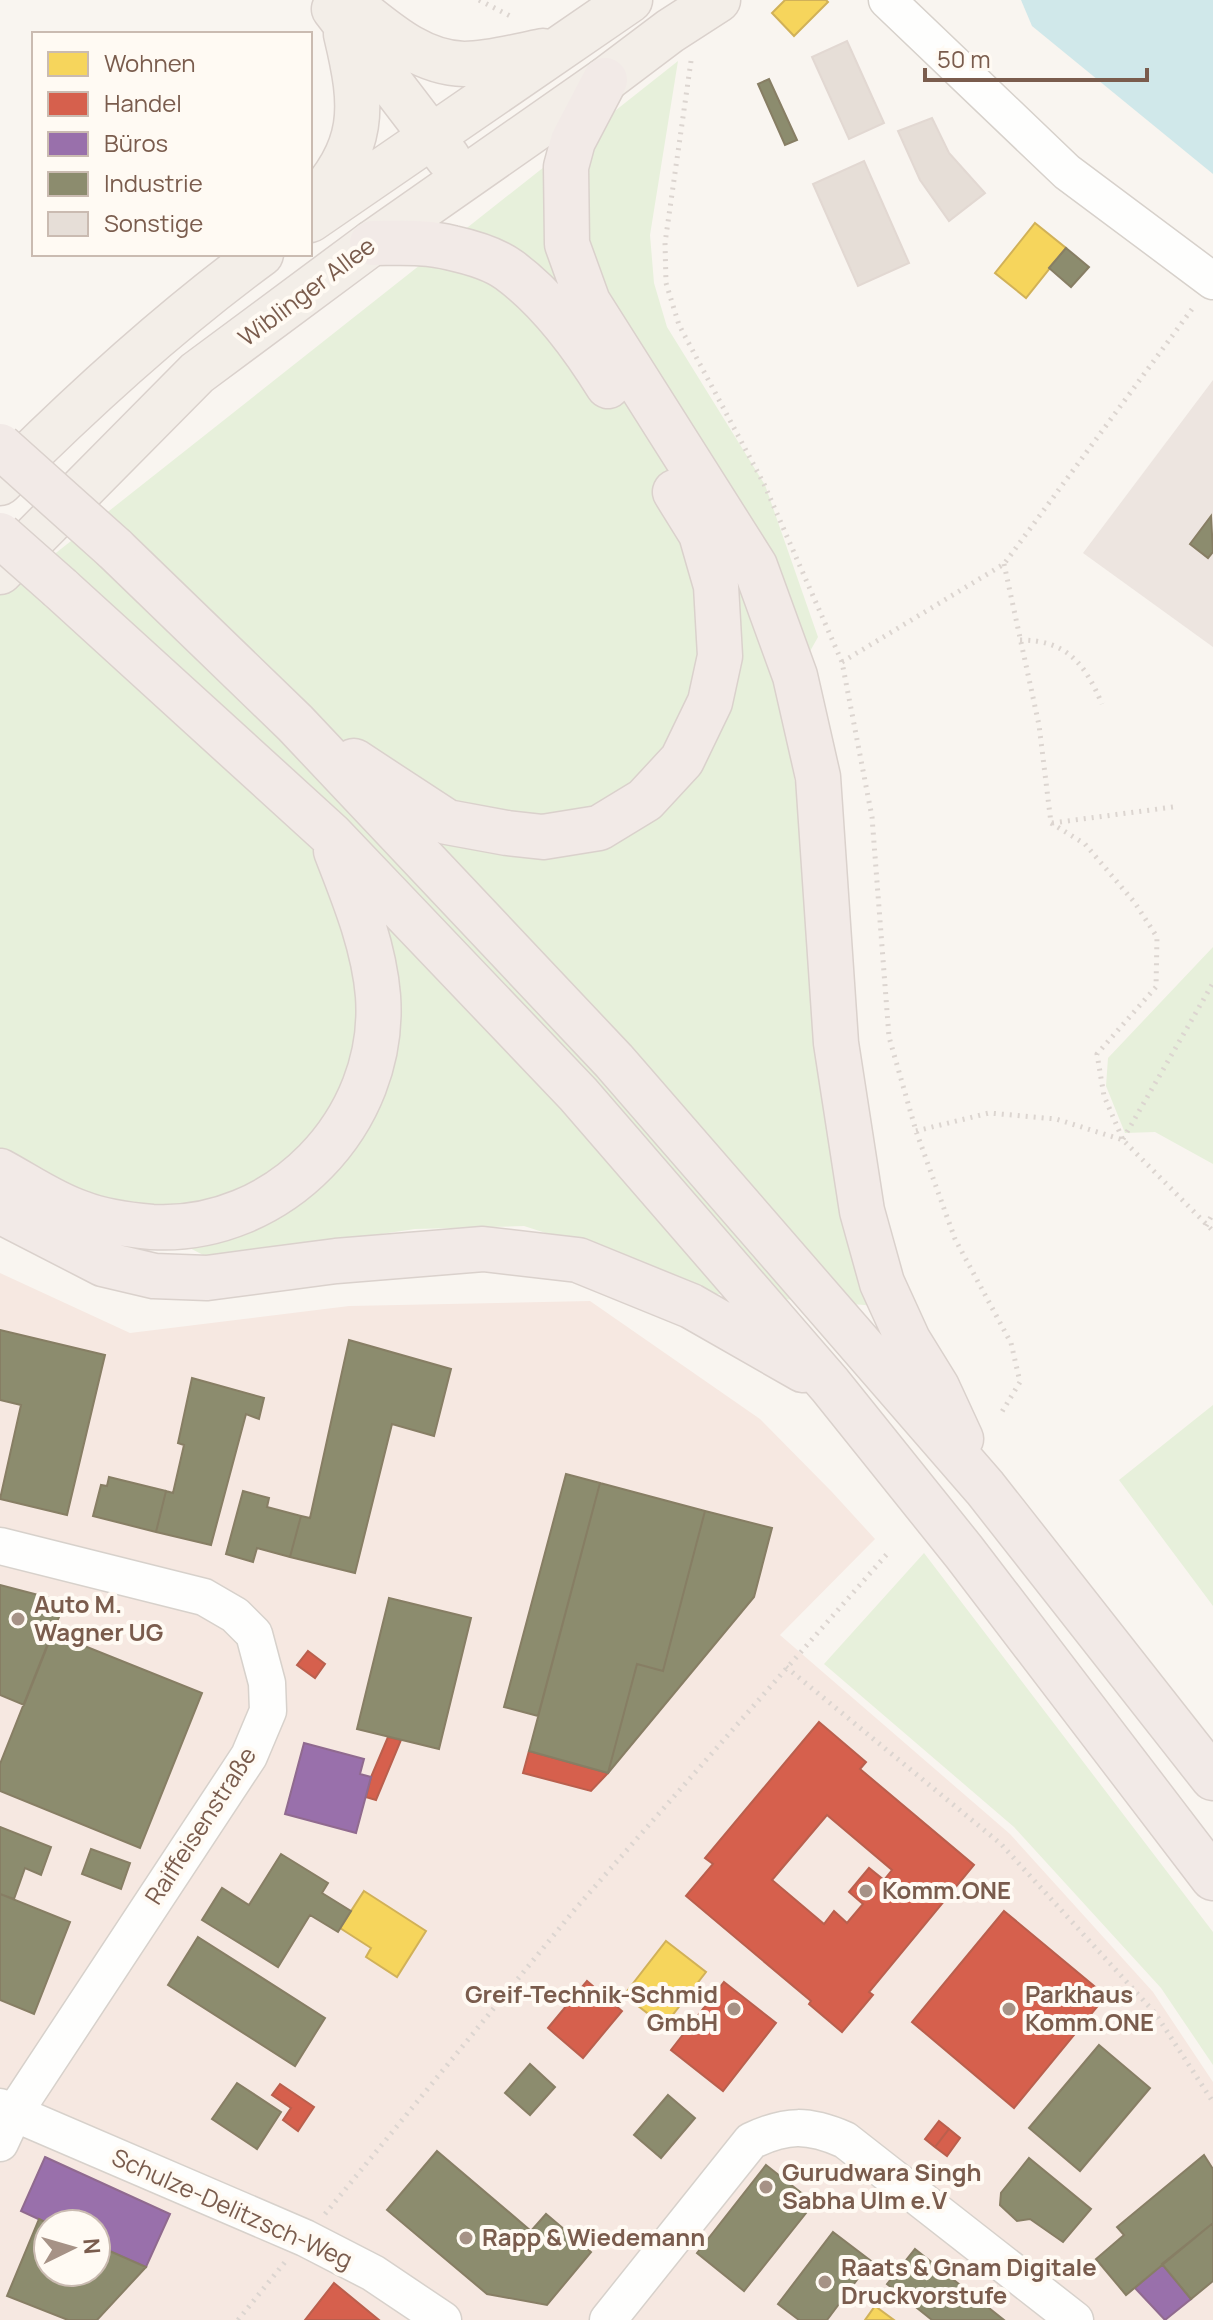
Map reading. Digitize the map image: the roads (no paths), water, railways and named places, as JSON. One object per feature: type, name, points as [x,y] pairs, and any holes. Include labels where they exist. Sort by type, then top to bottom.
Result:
[{"type":"highway","points":[[605,80],[573,141],[566,167],[567,244],[588,302],[755,566],[795,676],[818,777],[836,1043],[862,1211],[882,1283],[908,1340],[937,1387],[985,1488]]},
{"type":"highway","points":[[295,723],[447,822],[543,837],[599,828],[645,800],[682,760],[710,702],[720,656],[716,586],[701,534],[589,355],[543,300],[507,268],[477,256],[426,243],[372,243]]},
{"type":"highway","points":[[0,446],[114,548],[295,723],[614,1061],[985,1488],[1213,1778]]},
{"type":"highway","points":[[0,535],[330,834],[578,1094],[830,1385],[964,1552],[1213,1878]]},
{"type":"highway","points":[[0,1171],[80,1213],[152,1227],[217,1219],[253,1207],[311,1168],[338,1138],[356,1103],[370,1068],[376,1037],[378,997],[371,960],[358,909],[330,834]]},
{"type":"highway","points":[[0,1211],[103,1264],[154,1276],[207,1278],[336,1261],[483,1249],[578,1260],[691,1306],[830,1385]]},
{"type":"main road","points":[[312,219],[630,0]]},
{"type":"main road","name":"Wiblinger Allee","points":[[0,572],[197,373],[372,243],[718,0]]},
{"type":"main road","points":[[339,8],[431,58],[463,64],[507,59],[557,48]]},
{"type":"main road","points":[[339,8],[463,180]]},
{"type":"main road","points":[[312,204],[348,154],[355,134],[359,100],[339,8]]},
{"type":"main road","points":[[0,483],[86,398],[208,293],[258,256]]},
{"type":"street","points":[[887,0],[1067,172],[1213,281]]},
{"type":"street","name":"Raiffeisenstraße","points":[[0,1546],[204,1597],[225,1609],[254,1634],[267,1683],[268,1711],[249,1756],[5,2121]]},
{"type":"street","name":"Schulze-Delitzsch-Weg","points":[[5,2121],[305,2238],[373,2273],[443,2320]]},
{"type":"street","points":[[608,2320],[751,2141],[775,2130],[797,2127],[823,2130],[845,2140],[1075,2320]]},
{"type":"water","points":[[1021,0],[1213,0],[1213,174],[1032,26]]},
{"type":"place","name":"Auto M. Wagner UG","points":[[18,1619]]},
{"type":"place","name":"Komm.ONE","points":[[866,1891]]},
{"type":"place","name":"Greif-Technik-Schmid GmbH","points":[[734,2009]]},
{"type":"place","name":"Parkhaus Komm.ONE","points":[[1009,2009]]},
{"type":"place","name":"Gurudwara Singh Sabha Ulm e.V","points":[[766,2187]]},
{"type":"place","name":"Rapp & Wiedemann","points":[[466,2238]]},
{"type":"place","name":"Raats & Gnam Digitale Druckvorstufe","points":[[825,2282]]}]
